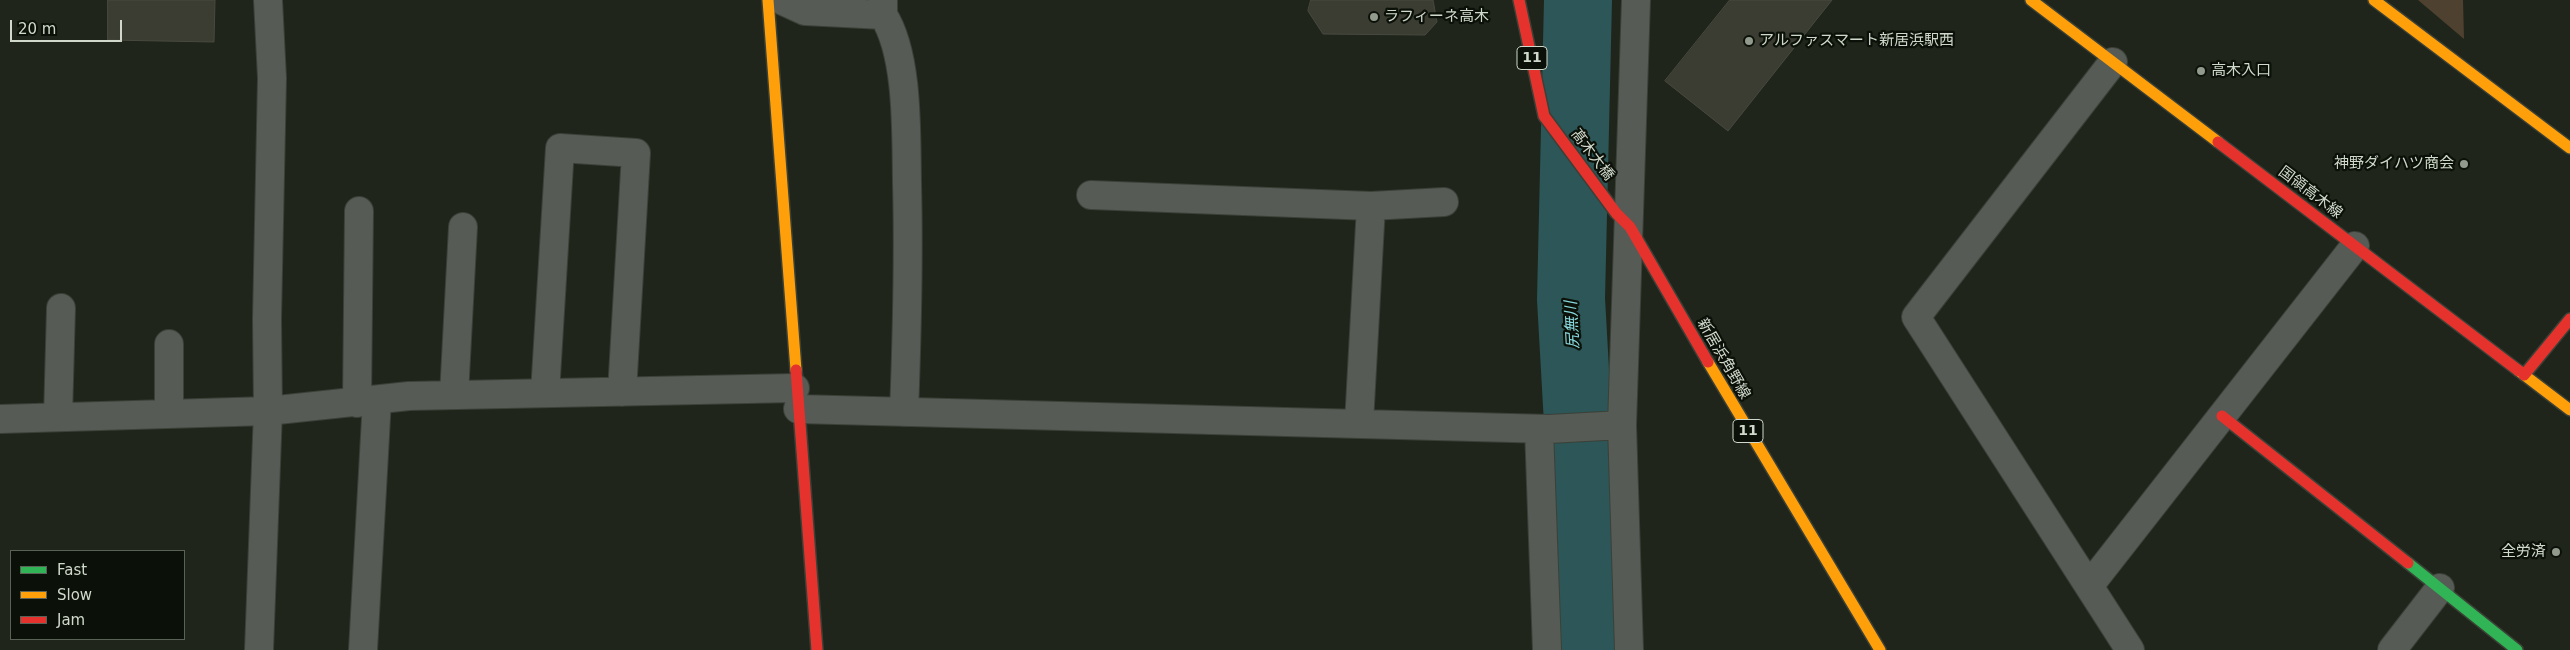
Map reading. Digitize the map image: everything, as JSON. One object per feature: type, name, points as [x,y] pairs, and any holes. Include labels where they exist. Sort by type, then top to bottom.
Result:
[{"type":"main road","points":[[768,0],[817,650]]},
{"type":"main road","name":"髙木大橋","points":[[1519,0],[1544,116],[1623,220]]},
{"type":"main road","name":"国領高木線","points":[[2030,0],[2570,410]]},
{"type":"main road","points":[[2374,0],[2570,148]]},
{"type":"main road","name":"新居浜角野線","points":[[1623,220],[1880,650]]},
{"type":"main road","points":[[2524,376],[2570,319]]},
{"type":"main road","points":[[2222,416],[2517,650]]},
{"type":"street","points":[[259,650],[268,411],[267,319],[272,78],[268,0]]},
{"type":"street","points":[[780,0],[805,11],[883,8],[892,30],[906,101],[908,313],[904,412]]},
{"type":"street","points":[[1629,650],[1612,425],[1636,0]]},
{"type":"street","points":[[2113,62],[1916,317],[2130,650]]},
{"type":"street","points":[[545,393],[560,148],[636,153],[622,392]]},
{"type":"street","points":[[1091,195],[1371,206],[1444,202]]},
{"type":"street","points":[[1359,423],[1371,206]]},
{"type":"street","points":[[359,212],[367,402],[363,650]]},
{"type":"street","points":[[454,395],[463,226]]},
{"type":"street","points":[[2089,586],[2355,246]]},
{"type":"street","points":[[58,417],[61,308]]},
{"type":"street","points":[[169,344],[169,414]]},
{"type":"street","points":[[0,419],[268,411],[367,402],[409,396],[622,392],[797,399],[904,412],[1544,429],[1612,425]]},
{"type":"street","points":[[1544,429],[1547,650]]},
{"type":"street","points":[[2392,650],[2440,588]]},
{"type":"shaded area","points":[[2418,0],[2463,0],[2464,39]]},
{"type":"building","points":[[108,0],[215,0],[214,42],[108,40]]},
{"type":"building","name":"ラフィーネ高木","points":[[1311,0],[1433,0],[1437,22],[1425,35],[1323,34],[1308,11]]},
{"type":"building","name":"アルファスマート新居浜駅西","points":[[1730,0],[1832,0],[1728,131],[1665,81]]},
{"type":"waterway","name":"尻無川","points":[[1578,0],[1571,299],[1581,476],[1586,650]]},
{"type":"traffic: fast","points":[[2408,563],[2517,650]]},
{"type":"traffic: slow","points":[[768,0],[796,370]]},
{"type":"traffic: slow","points":[[2031,0],[2218,142]]},
{"type":"traffic: slow","points":[[2374,0],[2570,148]]},
{"type":"traffic: slow","points":[[1708,362],[1880,650]]},
{"type":"traffic: slow","points":[[2519,371],[2570,410]]},
{"type":"traffic: jam","points":[[1519,0],[1544,116],[1616,213],[1630,227],[1708,362]]},
{"type":"traffic: jam","points":[[2218,142],[2519,371]]},
{"type":"traffic: jam","points":[[2524,375],[2570,319]]},
{"type":"traffic: jam","points":[[796,370],[817,650]]},
{"type":"traffic: jam","points":[[2222,416],[2408,563]]},
{"type":"place","name":"ラフィーネ高木","points":[[1374,17]]},
{"type":"place","name":"アルファスマート新居浜駅西","points":[[1749,41]]},
{"type":"place","name":"高木入口","points":[[2201,71]]},
{"type":"place","name":"神野ダイハツ商会","points":[[2464,164]]},
{"type":"place","name":"全労済","points":[[2556,552]]}]
